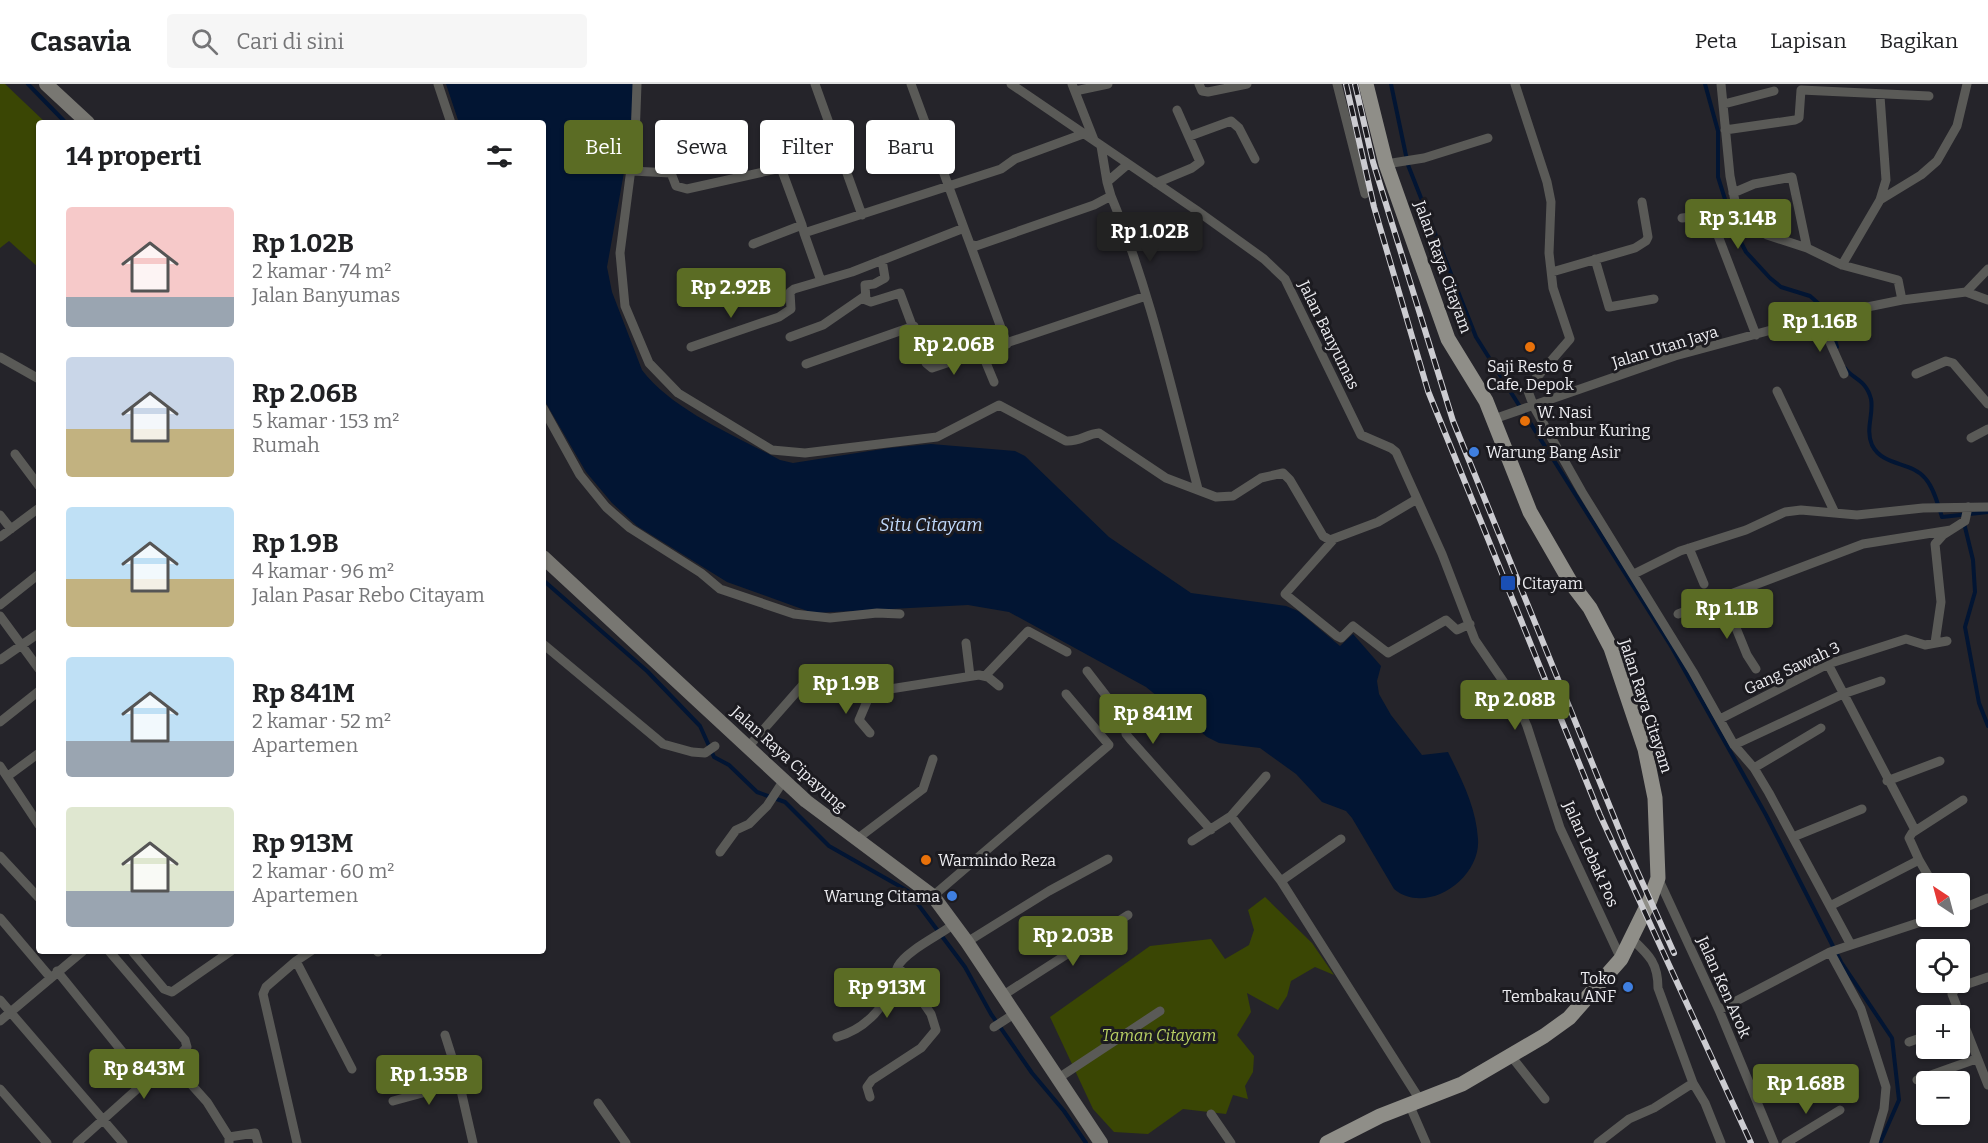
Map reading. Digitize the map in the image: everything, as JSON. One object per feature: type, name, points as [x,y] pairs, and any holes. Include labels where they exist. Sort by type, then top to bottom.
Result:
[{"type":"main road","points":[[46,84],[85,120]]},
{"type":"main road","name":"Jalan Raya Citayam","points":[[1327,1143],[1414,1102],[1462,1084],[1511,1056],[1569,1018],[1621,959],[1658,878],[1655,798],[1645,749],[1611,648],[1590,608],[1571,583],[1530,512],[1500,417],[1486,400],[1449,339],[1366,84]]},
{"type":"main road","name":"Jalan Raya Cipayung","points":[[546,560],[784,780],[933,896],[968,942],[1002,996],[1002,1022],[1057,1079],[1101,1143]]},
{"type":"street","points":[[438,84],[450,120]]},
{"type":"street","points":[[635,120],[637,84]]},
{"type":"street","points":[[815,84],[862,215]]},
{"type":"street","points":[[911,84],[1007,344]]},
{"type":"street","name":"Jalan Banyumas","points":[[1011,84],[1156,183],[1264,260],[1285,279],[1361,435],[1394,449],[1417,499]]},
{"type":"street","points":[[1108,84],[1074,87],[1097,143],[1111,196],[1129,238],[1198,489]]},
{"type":"street","points":[[1199,84],[1202,91],[1208,92],[1247,84]]},
{"type":"street","points":[[1337,84],[1365,194]]},
{"type":"street","points":[[1515,84],[1551,202],[1549,253],[1557,303],[1570,339],[1530,384],[1528,392],[1530,408],[1634,574],[1734,745],[1755,768],[1849,945]]},
{"type":"street","points":[[1721,84],[1737,211],[1753,227],[1774,238],[1807,248],[1842,265],[1898,280],[1902,300]]},
{"type":"street","points":[[1880,200],[1921,175],[1937,161],[1958,126],[1967,84]]},
{"type":"street","points":[[1725,130],[1795,120],[1798,117],[1801,90],[1880,96],[1929,96]]},
{"type":"street","points":[[1724,104],[1774,92]]},
{"type":"street","points":[[1842,265],[1880,200],[1886,180],[1880,96]]},
{"type":"street","points":[[1156,183],[1198,165],[1199,156],[1177,110]]},
{"type":"street","points":[[1190,136],[1231,121],[1239,128],[1255,159]]},
{"type":"street","points":[[753,244],[862,215],[1001,170],[1016,159],[1083,134]]},
{"type":"street","points":[[1392,163],[1424,158],[1488,138]]},
{"type":"street","points":[[1107,182],[1128,164]]},
{"type":"street","points":[[643,172],[671,173],[676,186],[687,189],[781,168],[821,281]]},
{"type":"street","points":[[632,174],[620,253],[625,306],[649,363],[678,393],[772,450],[806,453],[937,437],[999,405],[1066,441],[1078,442],[1092,434],[1099,433],[1166,478],[1216,497],[1227,497],[1240,493],[1261,478],[1283,473],[1290,480],[1323,536],[1333,540]]},
{"type":"street","points":[[1733,193],[1754,184],[1792,177],[1807,248]]},
{"type":"street","points":[[970,244],[976,246],[1094,205],[1111,196]]},
{"type":"street","points":[[1552,272],[1635,248],[1646,241],[1648,237],[1642,202]]},
{"type":"street","points":[[1682,218],[1701,216],[1712,220],[1756,335]]},
{"type":"street","points":[[691,347],[779,317],[791,309],[791,291],[882,260],[964,228]]},
{"type":"street","points":[[1595,259],[1609,307],[1654,299]]},
{"type":"street","points":[[882,260],[885,278],[874,284],[865,285],[865,296],[871,302],[899,292],[929,367],[936,368],[1146,296]]},
{"type":"street","points":[[1965,292],[1988,269]]},
{"type":"street","name":"Jalan Utan Jaya","points":[[1500,417],[1675,356],[1821,317],[1902,300],[1965,292],[1988,300]]},
{"type":"street","points":[[790,337],[823,325],[865,296]]},
{"type":"street","points":[[1821,317],[1844,374]]},
{"type":"street","points":[[806,364],[914,326]]},
{"type":"street","points":[[982,353],[994,382]]},
{"type":"street","points":[[0,357],[36,377]]},
{"type":"street","points":[[1916,374],[1946,361],[1953,363],[1988,404]]},
{"type":"street","points":[[1778,391],[1835,513]]},
{"type":"street","points":[[546,413],[580,474],[606,507],[630,528],[701,573],[720,589],[794,614],[830,618],[877,613],[900,614]]},
{"type":"street","points":[[1971,438],[1988,429]]},
{"type":"street","points":[[15,454],[36,482]]},
{"type":"street","points":[[1417,499],[1378,522],[1333,540],[1285,594],[1337,636],[1341,638],[1353,626],[1388,653],[1446,620],[1457,630],[1470,624]]},
{"type":"street","name":"Jalan Lebak Pos","points":[[1417,499],[1475,640],[1519,706],[1560,828],[1621,959]]},
{"type":"street","points":[[1935,644],[1941,602],[1935,544],[1966,516],[1988,507]]},
{"type":"street","points":[[1634,574],[1689,548],[1746,530],[1785,512],[1801,510],[1857,515],[1954,509],[1966,516]]},
{"type":"street","points":[[0,537],[36,510]]},
{"type":"street","points":[[0,515],[11,529]]},
{"type":"street","points":[[1678,614],[1863,544],[1951,530]]},
{"type":"street","points":[[1689,548],[1704,584]]},
{"type":"street","points":[[0,605],[36,576]]},
{"type":"street","points":[[1723,596],[1747,655],[1756,669]]},
{"type":"street","points":[[0,616],[36,665]]},
{"type":"street","points":[[985,676],[1028,632],[1067,652]]},
{"type":"street","points":[[0,660],[36,635]]},
{"type":"street","name":"Gang Sawah 3","points":[[1720,719],[1828,664],[1906,639],[1925,645],[1947,641]]},
{"type":"street","points":[[966,643],[969,676]]},
{"type":"street","points":[[546,646],[663,744],[711,749]]},
{"type":"street","points":[[1828,664],[1887,781],[1915,830]]},
{"type":"street","points":[[749,746],[815,671],[822,670],[851,686],[871,692],[969,676],[985,676],[999,686]]},
{"type":"street","points":[[1087,670],[1122,716],[1130,739],[1211,830]]},
{"type":"street","points":[[1734,745],[1843,694],[1881,681]]},
{"type":"street","points":[[870,733],[859,720],[871,692]]},
{"type":"street","points":[[0,722],[36,693]]},
{"type":"street","points":[[933,896],[1109,745],[1066,694]]},
{"type":"street","points":[[1755,768],[1821,728]]},
{"type":"street","points":[[8,776],[36,755]]},
{"type":"street","points":[[857,839],[924,789],[933,759]]},
{"type":"street","points":[[1887,781],[1940,761]]},
{"type":"street","points":[[0,766],[35,811]]},
{"type":"street","points":[[1192,841],[1231,816],[1266,776]]},
{"type":"street","points":[[720,852],[736,830],[749,824],[767,806],[784,780]]},
{"type":"street","points":[[1927,873],[1909,838],[1915,830],[1963,800]]},
{"type":"street","points":[[1793,837],[1862,809]]},
{"type":"street","points":[[1231,816],[1281,881],[1414,1102],[1426,1143]]},
{"type":"street","points":[[1281,881],[1341,839]]},
{"type":"street","points":[[2,856],[36,895]]},
{"type":"street","points":[[968,942],[1049,891],[1108,859]]},
{"type":"street","points":[[1830,906],[1919,860]]},
{"type":"street","name":"Jalan Ken Arok","points":[[1658,878],[1719,1010],[1774,1143]]},
{"type":"street","points":[[1970,905],[1988,898]]},
{"type":"street","points":[[1002,996],[1128,915]]},
{"type":"street","points":[[0,918],[54,974],[146,1081]]},
{"type":"street","points":[[1719,1010],[1832,951],[1916,923]]},
{"type":"street","points":[[837,1037],[859,1029],[872,1018],[889,993],[898,966],[919,947],[954,924]]},
{"type":"street","points":[[1632,939],[1649,955],[1658,972],[1658,988],[1693,1083],[1706,1103],[1721,1143]]},
{"type":"street","points":[[1832,951],[1861,1009],[1886,1087],[1884,1110],[1874,1143]]},
{"type":"street","points":[[0,1021],[79,954]]},
{"type":"street","points":[[77,1143],[146,1081],[172,1063],[187,1047],[185,1040],[112,954]]},
{"type":"street","points":[[135,954],[164,989],[172,992],[227,954]]},
{"type":"street","points":[[297,1143],[263,994],[266,987],[306,954]]},
{"type":"street","points":[[296,961],[352,1069]]},
{"type":"street","points":[[870,1097],[867,1087],[872,1080],[921,1048],[936,1030],[931,1014],[898,966]]},
{"type":"street","points":[[1955,1005],[1953,991],[1988,977]]},
{"type":"street","points":[[0,1000],[123,1143]]},
{"type":"street","points":[[1057,1079],[1160,1011]]},
{"type":"street","points":[[445,1035],[473,1143]]},
{"type":"street","points":[[1909,1042],[1916,1040]]},
{"type":"street","points":[[1970,1046],[1988,1085]]},
{"type":"street","points":[[1511,1056],[1545,1099]]},
{"type":"street","points":[[1942,1071],[1976,1059]]},
{"type":"street","points":[[172,1063],[207,1102],[229,1140],[255,1133],[258,1143]]},
{"type":"street","points":[[393,1101],[459,1083]]},
{"type":"street","points":[[1598,1143],[1629,1119],[1654,1108],[1693,1083]]},
{"type":"street","points":[[0,1089],[47,1143]]},
{"type":"street","points":[[598,1103],[625,1141],[613,1143]]},
{"type":"street","points":[[1786,1143],[1840,1110]]},
{"type":"street","points":[[1211,1114],[1231,1143]]},
{"type":"green space","points":[[0,84],[5,84],[43,120],[36,120],[36,265],[9,241],[0,248]]},
{"type":"green space","name":"Taman Citayam","points":[[1265,897],[1312,943],[1334,975],[1315,967],[1291,981],[1287,996],[1278,1010],[1247,993],[1251,1012],[1237,1035],[1254,1056],[1253,1072],[1245,1086],[1248,1099],[1233,1095],[1226,1114],[1183,1109],[1148,1134],[1114,1132],[1093,1109],[1050,1017],[1150,946],[1211,939],[1225,959],[1249,945],[1254,930],[1248,910]]},
{"type":"water","name":"Situ Citayam","points":[[446,84],[633,84],[632,120],[564,120],[564,174],[624,174],[607,267],[612,292],[642,370],[670,398],[706,421],[780,460],[793,463],[931,444],[1015,451],[1025,456],[1109,537],[1191,593],[1286,606],[1298,611],[1340,646],[1353,634],[1381,666],[1377,681],[1379,694],[1391,715],[1422,755],[1448,752],[1468,794],[1477,827],[1477,854],[1461,880],[1435,896],[1421,898],[1407,896],[1394,889],[1346,811],[1322,802],[1296,774],[1260,748],[1219,743],[1207,737],[1146,687],[1009,612],[968,605],[813,613],[727,582],[637,526],[612,503],[586,472],[546,403],[546,120],[458,120]]},
{"type":"waterway","points":[[28,84],[63,120]]},
{"type":"waterway","points":[[1391,84],[1408,165],[1476,337],[1671,646],[1766,815],[1841,962],[1892,1038],[1899,1100],[1880,1143]]},
{"type":"waterway","points":[[1705,84],[1718,131],[1718,177],[1735,231],[1746,252],[1770,278],[1781,287],[1810,296],[1827,311],[1837,347]]},
{"type":"waterway","points":[[1845,368],[1869,392],[1872,405],[1870,439],[1877,452],[1925,478],[1942,517],[1988,512]]},
{"type":"waterway","points":[[1964,523],[1973,560],[1975,592],[1965,627],[1979,703],[1988,726]]},
{"type":"waterway","points":[[546,583],[647,671],[700,726],[714,757],[729,765],[757,792],[785,802],[829,846],[908,891],[965,967],[991,1014],[1032,1073],[1064,1111],[1086,1143]]},
{"type":"railway","points":[[1346,84],[1374,207],[1428,391],[1600,815],[1751,1143]]},
{"type":"railway","points":[[1355,84],[1373,162],[1453,421],[1625,844],[1674,953]]},
{"type":"place","name":"Saji Resto & Cafe, Depok","points":[[1530,347]]},
{"type":"place","name":"W. Nasi Lembur Kuring","points":[[1525,421]]},
{"type":"place","name":"Warung Bang Asir","points":[[1474,452]]},
{"type":"place","name":"Citayam","points":[[1508,583]]},
{"type":"place","name":"Warmindo Reza","points":[[926,860]]},
{"type":"place","name":"Warung Citama","points":[[952,896]]},
{"type":"place","name":"Toko Tembakau ANF","points":[[1628,987]]}]
